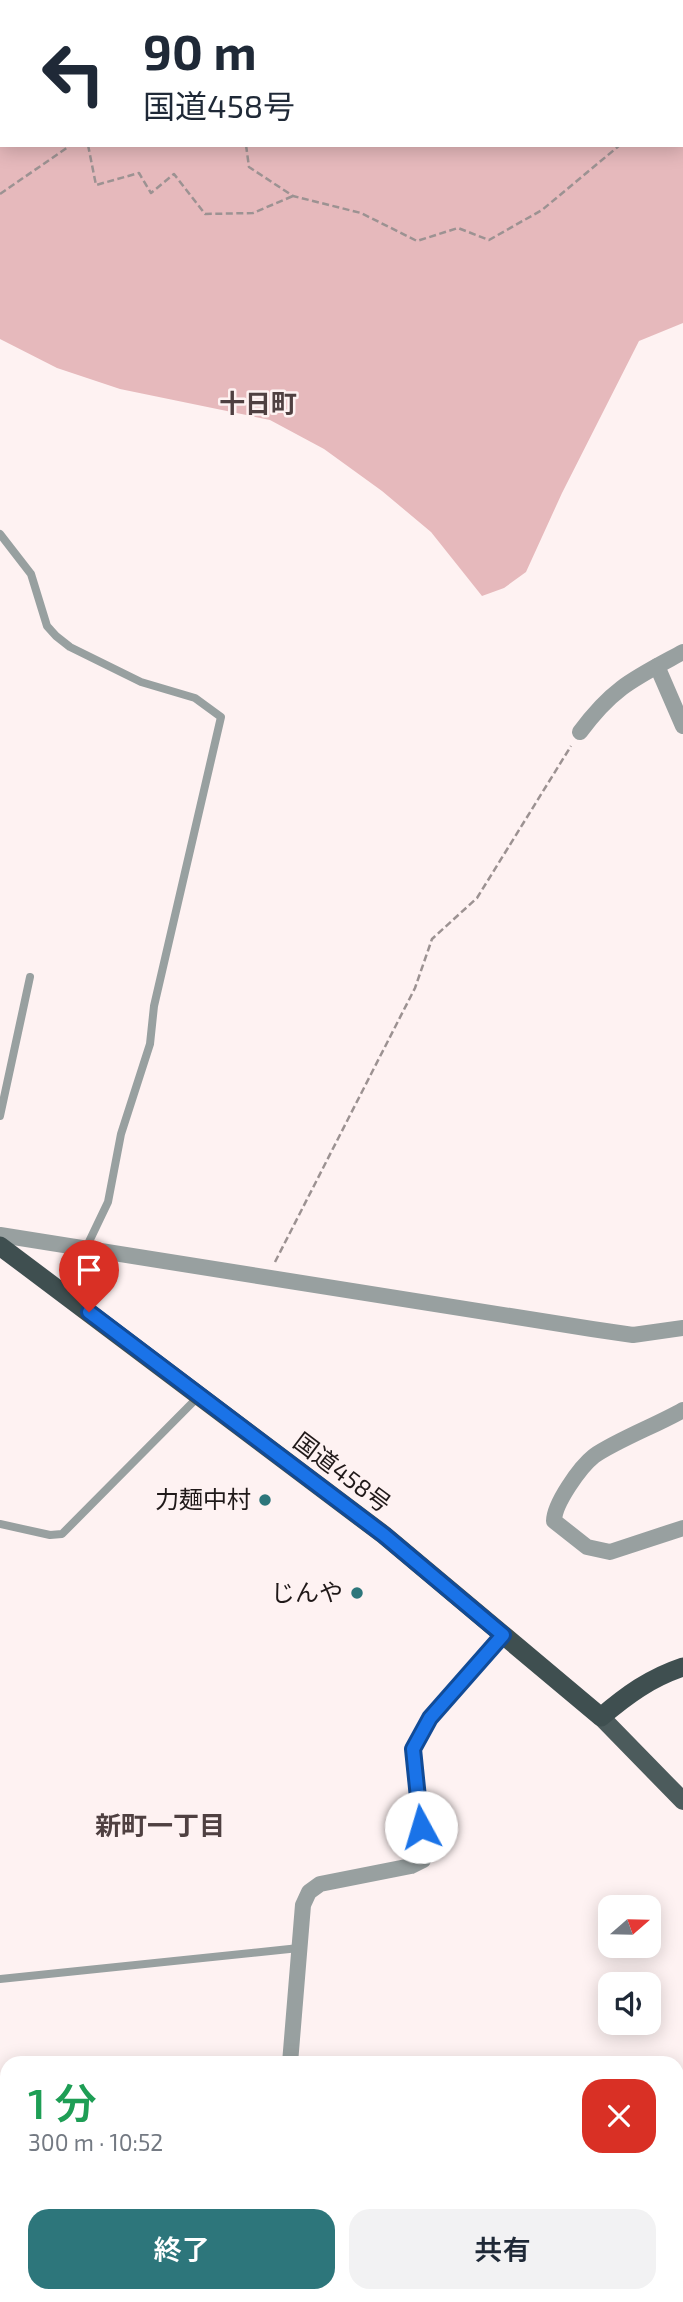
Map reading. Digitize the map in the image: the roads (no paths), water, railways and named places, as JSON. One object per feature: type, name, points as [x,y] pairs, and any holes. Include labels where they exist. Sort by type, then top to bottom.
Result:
[{"type":"highway","name":"国道458号","points":[[0,1246],[384,1535],[601,1717]]},
{"type":"highway","points":[[601,1717],[631,1691],[662,1674],[683,1667]]},
{"type":"main road","points":[[601,1717],[683,1801]]},
{"type":"street","points":[[580,732],[599,705],[621,686],[683,652]]},
{"type":"street","points":[[657,666],[683,726]]},
{"type":"street","points":[[0,1235],[634,1335],[683,1328]]},
{"type":"street","points":[[683,1410],[593,1457],[574,1479],[554,1511],[554,1521],[587,1547],[610,1552],[683,1528]]},
{"type":"street","points":[[291,2056],[303,1905],[309,1892],[320,1884],[411,1866],[423,1860],[413,1749],[430,1718],[503,1635]]},
{"type":"lane","points":[[0,534],[31,574],[47,626],[56,636],[70,647],[141,682],[195,698],[221,718],[154,1006],[150,1044],[121,1134],[108,1202],[85,1250]]},
{"type":"lane","points":[[0,1116],[30,977]]},
{"type":"lane","points":[[0,1524],[50,1535],[62,1534],[201,1395]]},
{"type":"lane","points":[[0,1979],[299,1948]]},
{"type":"place","name":"力麺中村","points":[[265,1500]]},
{"type":"place","name":"じんや","points":[[357,1593]]},
{"type":"district","name":"十日町","points":[[258,404]]},
{"type":"district","name":"新町一丁目","points":[[160,1826]]}]
